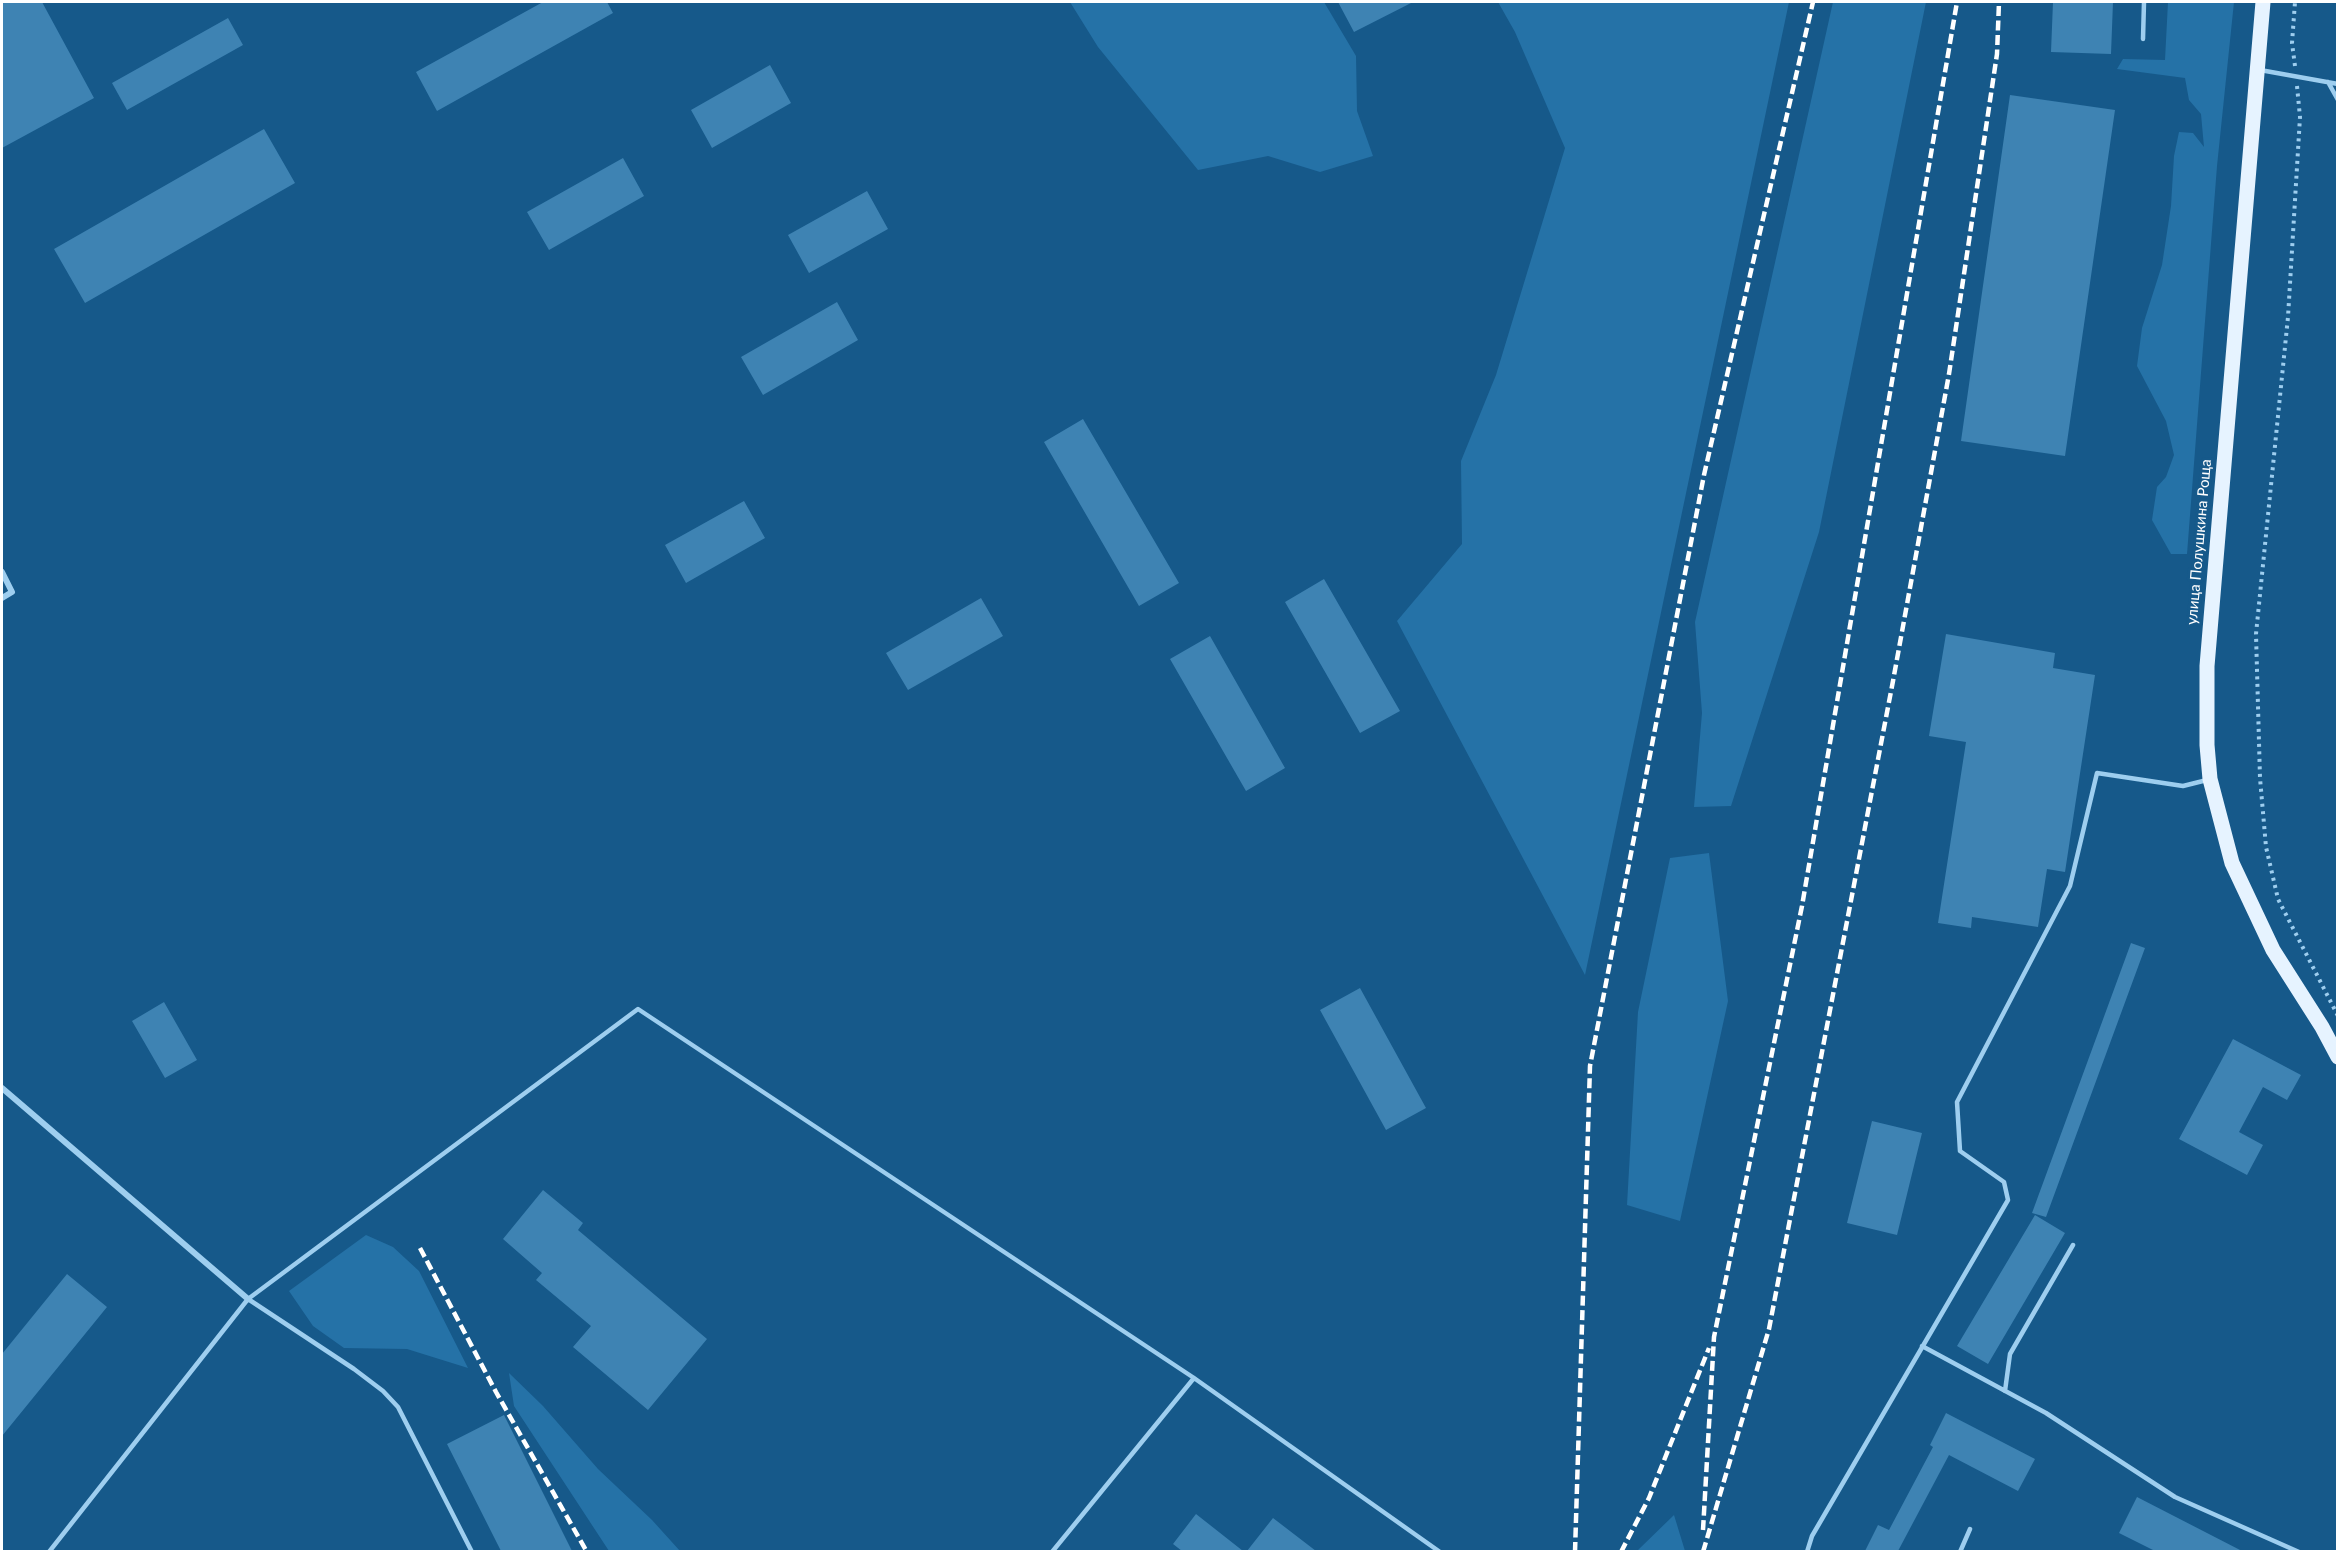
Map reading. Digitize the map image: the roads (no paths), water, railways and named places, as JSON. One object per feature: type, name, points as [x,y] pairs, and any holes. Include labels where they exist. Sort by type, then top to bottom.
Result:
[{"type":"main road","name":"улица Полушкина Роща","points":[[2263,2],[2207,666],[2210,779],[2232,863],[2273,950],[2322,1027],[2337,1057]]},
{"type":"street","points":[[2,572],[12,592],[2,598]]},
{"type":"street","points":[[2,1088],[248,1299]]},
{"type":"lane","points":[[2143,39],[2144,2]]},
{"type":"lane","points":[[2257,70],[2337,84]]},
{"type":"lane","points":[[2328,81],[2337,100]]},
{"type":"lane","points":[[1807,1551],[1812,1536],[2008,1200],[2004,1182],[1960,1151],[1957,1102],[2070,886],[2097,773],[2183,786],[2210,779]]},
{"type":"lane","points":[[49,1551],[248,1299],[638,1009],[1194,1378],[1440,1551]]},
{"type":"lane","points":[[2005,1391],[2010,1354],[2073,1245]]},
{"type":"lane","points":[[248,1299],[354,1369],[383,1391],[398,1407],[472,1551]]},
{"type":"lane","points":[[1922,1346],[2046,1413],[2175,1497],[2299,1551]]},
{"type":"lane","points":[[1052,1551],[1194,1378]]},
{"type":"lane","points":[[1960,1551],[1970,1529]]},
{"type":"railway","points":[[1575,1552],[1590,1066],[1704,475],[1813,2]]},
{"type":"railway","points":[[1703,1530],[1714,1337],[1802,906],[1957,2]]},
{"type":"railway","points":[[1703,1552],[1769,1329],[1893,681],[1949,374],[1997,54],[1999,2]]},
{"type":"railway","points":[[420,1248],[496,1392],[587,1552]]},
{"type":"railway","points":[[1621,1552],[1649,1498],[1709,1348]]}]
